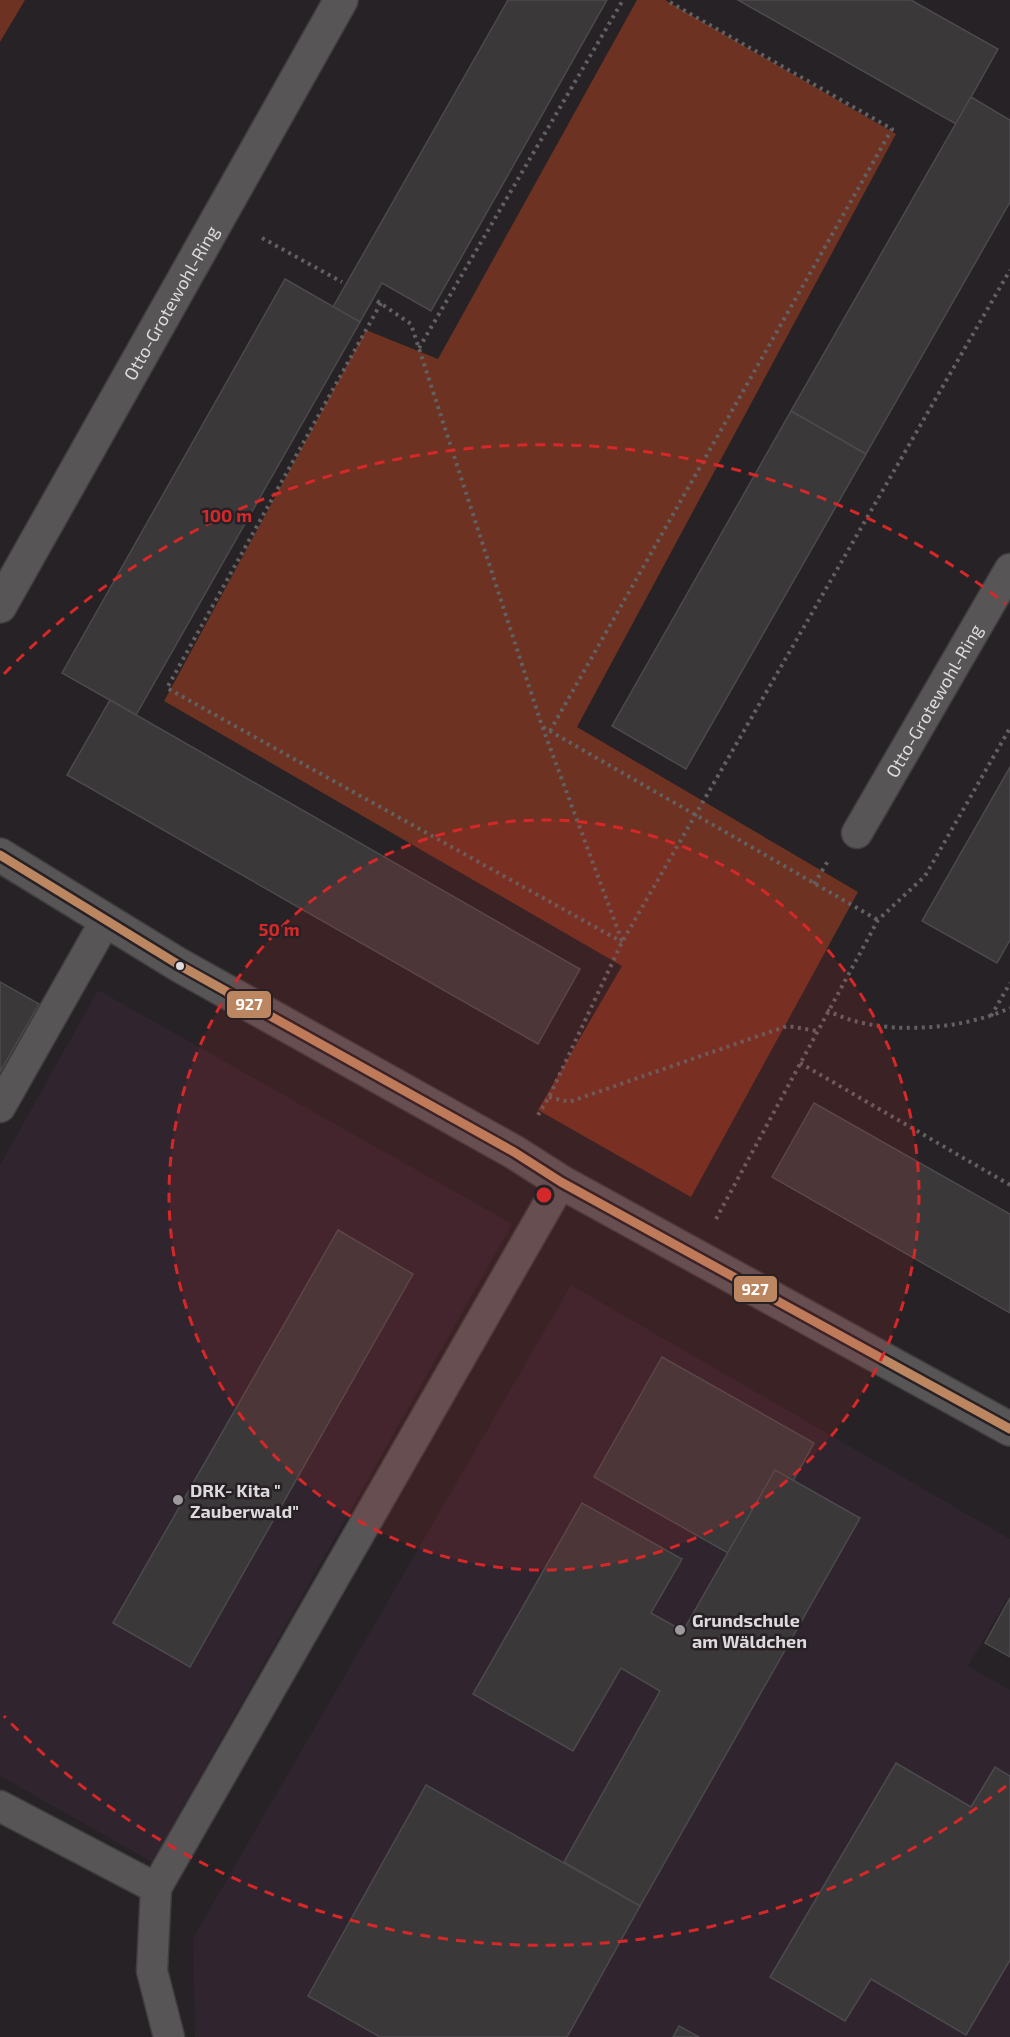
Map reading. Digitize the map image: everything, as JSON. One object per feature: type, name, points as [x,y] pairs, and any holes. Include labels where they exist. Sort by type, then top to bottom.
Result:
[{"type":"street","name":"Otto-Grotewohl-Ring","points":[[0,606],[341,0]]},
{"type":"street","points":[[0,855],[178,965],[514,1152],[561,1182],[1010,1428]]},
{"type":"lane","name":"Otto-Grotewohl-Ring","points":[[857,833],[1010,569]]},
{"type":"lane","points":[[0,1107],[106,920]]},
{"type":"lane","points":[[169,2037],[152,1971],[156,1888],[561,1182]]},
{"type":"lane","points":[[0,1806],[156,1888]]},
{"type":"path","points":[[419,348],[622,0]]},
{"type":"path","points":[[550,731],[892,129],[666,0]]},
{"type":"path","points":[[262,238],[342,282]]},
{"type":"path","points":[[514,1152],[549,1097],[622,942],[1010,270]]},
{"type":"path","points":[[379,302],[411,324],[542,726],[622,942],[167,688],[379,302]]},
{"type":"path","points":[[542,726],[878,920]]},
{"type":"path","points":[[696,1256],[827,1010],[878,920],[925,876],[1010,728]]},
{"type":"path","points":[[990,1017],[1010,983]]},
{"type":"path","points":[[827,1010],[842,1018],[888,1028],[957,1024],[990,1017],[1010,1008]]},
{"type":"path","points":[[549,1097],[569,1102],[787,1026],[817,1031]]},
{"type":"path","points":[[800,1063],[1010,1185]]},
{"type":"shaded area","points":[[0,0],[25,0],[0,42]]},
{"type":"shaded area","points":[[637,0],[665,0],[896,134],[577,727],[858,892],[691,1197],[538,1110],[622,966],[164,701],[366,330],[438,359]]},
{"type":"shaded area","name":"DRK- Kita \" Zauberwald\"","points":[[98,990],[512,1224],[152,1862],[0,1776],[0,1165]]},
{"type":"shaded area","name":"Grundschule am Wäldchen","points":[[571,1285],[1010,1539],[1010,1594],[968,1666],[1010,1690],[1010,2037],[195,2037],[193,1938]]},
{"type":"building","points":[[508,0],[607,0],[431,311],[382,283],[360,322],[333,307]]},
{"type":"building","points":[[738,0],[911,0],[998,49],[956,124]]},
{"type":"building","points":[[971,97],[1010,120],[1010,202],[866,454],[791,411]]},
{"type":"building","points":[[285,279],[360,322],[136,715],[62,673]]},
{"type":"building","points":[[791,411],[866,454],[686,769],[612,726]]},
{"type":"building","points":[[110,700],[580,969],[538,1044],[67,775]]},
{"type":"building","points":[[1010,767],[1010,940],[997,963],[922,921]]},
{"type":"building","points":[[0,982],[39,1004],[0,1072]]},
{"type":"building","points":[[814,1103],[1010,1214],[1010,1313],[772,1177]]},
{"type":"building","points":[[338,1230],[413,1274],[190,1667],[113,1623]]},
{"type":"building","points":[[662,1357],[814,1443],[793,1481],[775,1470],[728,1553],[594,1477]]},
{"type":"building","points":[[775,1470],[860,1518],[640,1906],[564,1862],[660,1691],[621,1668],[573,1751],[473,1694],[582,1503],[682,1559],[651,1613],[683,1631]]},
{"type":"building","points":[[1010,1598],[1010,1657],[985,1643]]},
{"type":"building","points":[[896,1763],[971,1807],[995,1767],[1010,1776],[1010,1960],[966,2035],[871,1979],[845,2021],[770,1977]]},
{"type":"building","points":[[426,1785],[640,1906],[567,2037],[380,2037],[308,1996]]},
{"type":"building","points":[[679,2026],[699,2037],[673,2037]]},
{"type":"transit line","name":"927","points":[[0,855],[179,965],[514,1152],[561,1182],[1010,1429]]},
{"type":"place","name":"DRK- Kita \" Zauberwald\"","points":[[178,1500]]},
{"type":"place","name":"Grundschule am Wäldchen","points":[[680,1630]]}]
